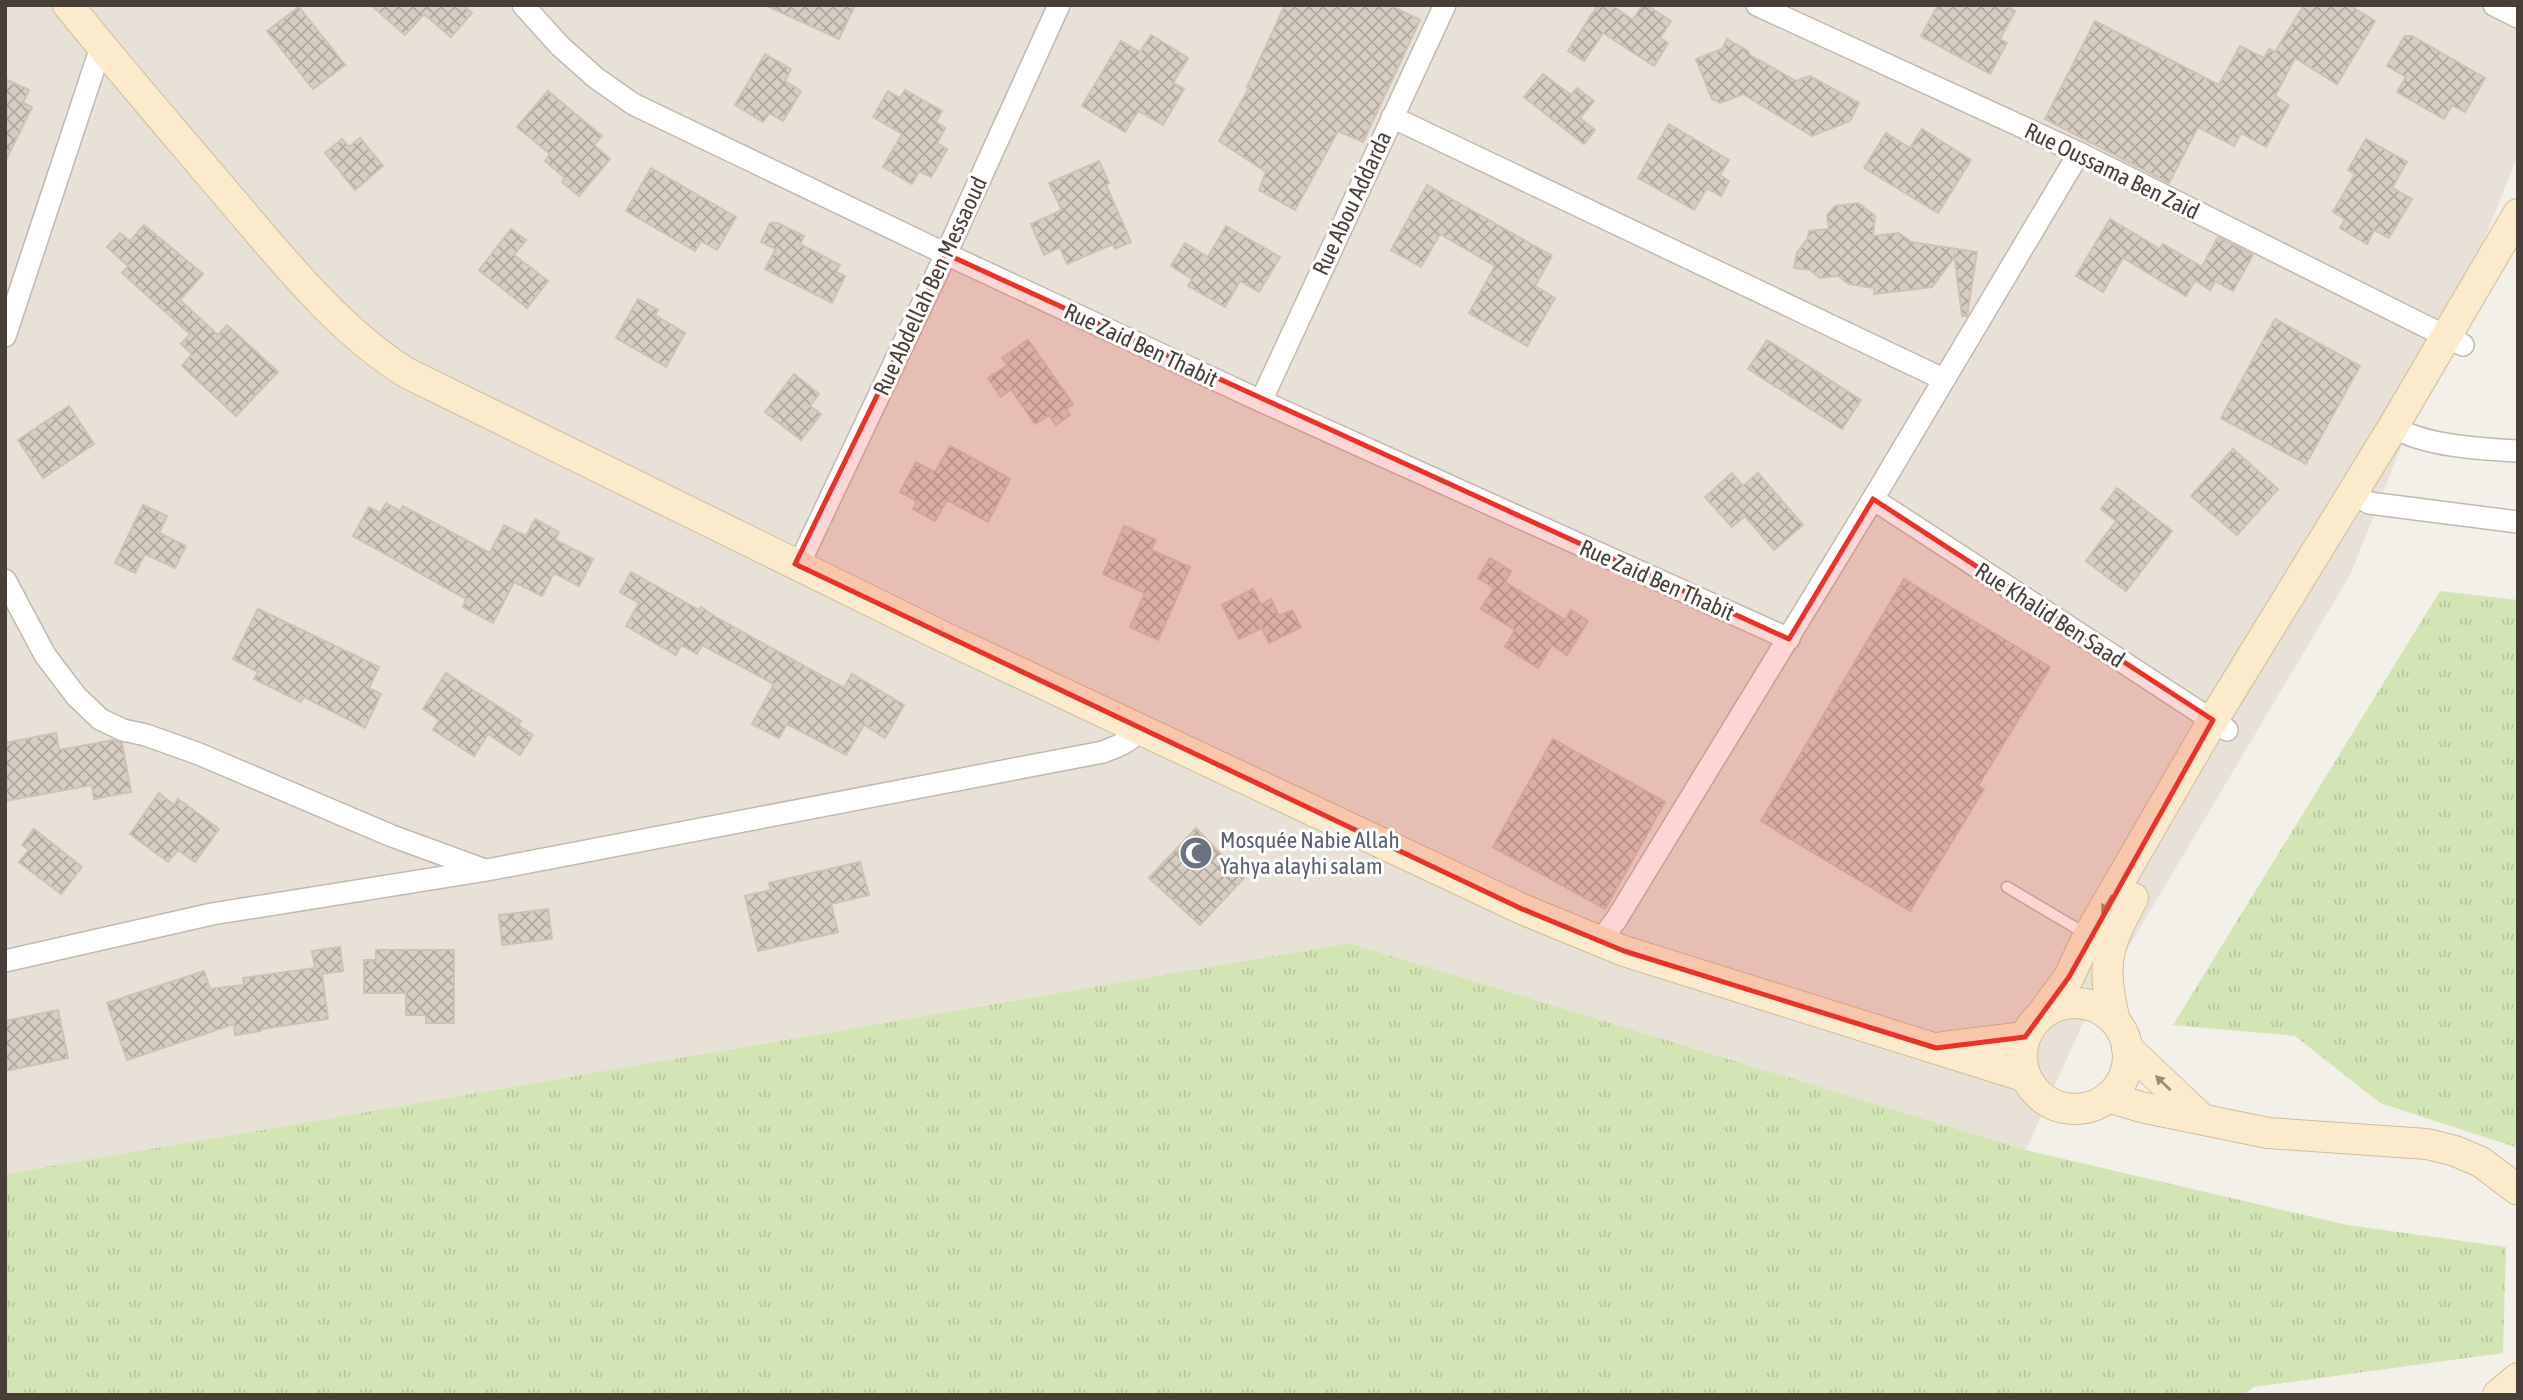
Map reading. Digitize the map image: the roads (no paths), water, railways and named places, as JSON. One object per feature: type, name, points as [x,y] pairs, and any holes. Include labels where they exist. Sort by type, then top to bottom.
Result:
[{"type":"street","points":[[68,5],[256,228],[368,347],[427,384],[950,640],[1522,909],[1599,942],[2026,1077]]},
{"type":"street","name":"Rue Zaid Ben Thabit","points":[[523,5],[560,46],[587,70],[634,104],[1261,401],[1789,639]]},
{"type":"street","name":"Rue Abdellah Ben Messaoud","points":[[795,564],[801,560],[946,254],[1059,5]]},
{"type":"street","name":"Rue Abou Addarda","points":[[1261,401],[1444,5]]},
{"type":"street","name":"Rue Oussama Ben Zaid","points":[[1757,5],[2079,153],[2455,340]]},
{"type":"street","points":[[2494,5],[2518,17]]},
{"type":"street","points":[[5,336],[102,47]]},
{"type":"street","points":[[1392,117],[1943,379]]},
{"type":"street","points":[[1599,942],[1616,920],[1789,639],[2079,153]]},
{"type":"street","points":[[2220,725],[2113,933],[2107,960],[2107,989],[2115,1021],[2123,1034],[2126,1048],[2128,1062],[2125,1075],[2108,1097],[2083,1109],[2058,1106],[2043,1099],[2026,1077],[2022,1064],[2033,1026],[2069,977],[2088,936],[2401,432],[2455,340],[2518,214]]},
{"type":"street","points":[[2455,340],[2518,254]]},
{"type":"street","points":[[2401,432],[2483,449],[2518,451]]},
{"type":"street","points":[[2360,498],[2518,522]]},
{"type":"street","name":"Rue Khalid Ben Saad","points":[[1873,499],[2220,725]]},
{"type":"street","points":[[5,580],[45,655],[63,680],[100,719],[123,730],[146,735],[199,754],[392,836],[487,870]]},
{"type":"street","points":[[5,961],[212,914],[487,870],[1104,752],[1135,736],[1139,728]]},
{"type":"street","points":[[1936,1048],[2033,1026],[2066,1003],[2094,1006],[2115,1021]]},
{"type":"street","points":[[2126,1048],[2201,1118]]},
{"type":"street","points":[[2108,1097],[2141,1107],[2268,1133],[2427,1144],[2455,1151],[2482,1163],[2518,1190]]},
{"type":"street","points":[[2498,1395],[2518,1378]]},
{"type":"lane","points":[[2007,887],[2088,936]]},
{"type":"place","name":"Mosquée Nabie Allah Yahya alayhi salam","points":[[1196,853]]}]
